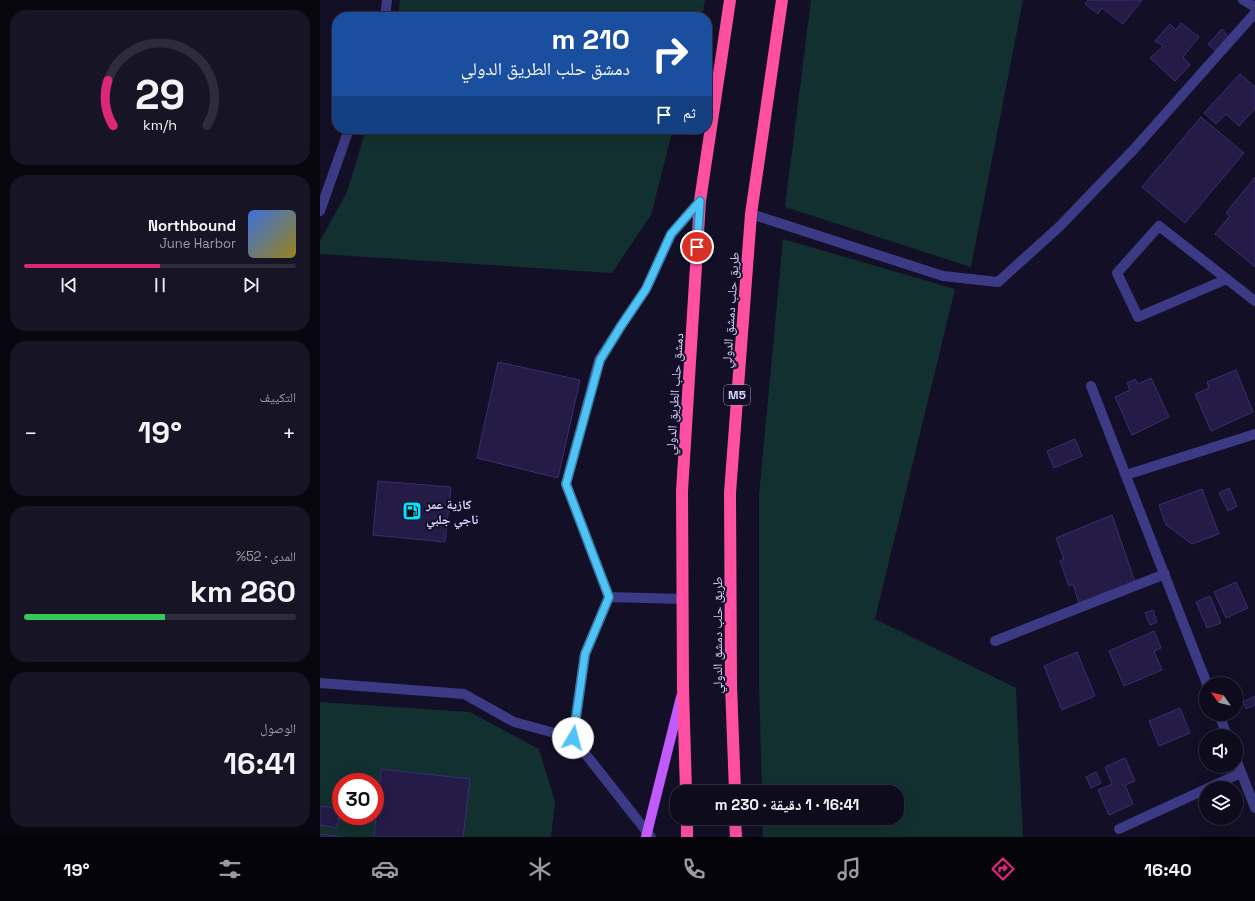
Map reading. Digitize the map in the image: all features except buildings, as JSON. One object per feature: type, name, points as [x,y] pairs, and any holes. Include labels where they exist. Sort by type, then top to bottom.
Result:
[{"type":"highway","name":"دمشق حلب الطريق الدولي","points":[[712,121],[730,0]]},
{"type":"highway","name":"طريق حلب دمشق الدولي","points":[[734,785],[731,685],[730,493],[751,214],[782,0]]},
{"type":"highway","name":"دمشق حلب الطريق الدولي","points":[[686,785],[683,688],[682,491],[700,201],[710,134]]},
{"type":"highway","points":[[686,825],[687,837]]},
{"type":"highway","points":[[735,825],[736,837]]},
{"type":"main road","points":[[648,835],[683,688]]},
{"type":"street","points":[[386,12],[387,0]]},
{"type":"street","points":[[1243,0],[1255,7]]},
{"type":"street","points":[[751,214],[943,276],[998,282],[1059,227],[1135,148],[1255,13]]},
{"type":"street","points":[[320,211],[347,134]]},
{"type":"street","points":[[573,738],[585,654],[609,597],[566,484],[600,360],[646,289],[671,234],[700,201]]},
{"type":"street","points":[[1227,279],[1138,317],[1117,273],[1159,226],[1227,279],[1255,301]]},
{"type":"street","points":[[1091,386],[1204,677]]},
{"type":"street","points":[[1126,475],[1255,434]]},
{"type":"street","points":[[996,641],[1165,574]]},
{"type":"street","points":[[609,597],[683,599]]},
{"type":"street","points":[[320,683],[464,694],[514,722],[573,738],[648,835]]},
{"type":"street","points":[[1223,781],[1241,773],[1255,808]]},
{"type":"street","points":[[1119,829],[1199,792]]},
{"type":"green space","points":[[400,0],[705,0],[703,12],[399,12]]},
{"type":"green space","points":[[811,0],[1023,0],[971,267],[785,207]]},
{"type":"green space","points":[[364,134],[672,134],[651,215],[612,273],[320,254],[320,241],[347,192]]},
{"type":"green space","points":[[783,239],[955,289],[875,619],[1016,688],[1023,837],[763,837],[762,825],[904,825],[904,785],[762,785],[759,684],[759,495]]},
{"type":"green space","points":[[320,702],[470,712],[539,749],[555,802],[551,837],[320,837]]},
{"type":"place","name":"كازية عمر ناجي جلبي","points":[[412,511]]},
{"type":"route","points":[[573,738],[585,654],[609,597],[566,484],[600,360],[646,289],[671,234],[700,201],[697,247]]}]
